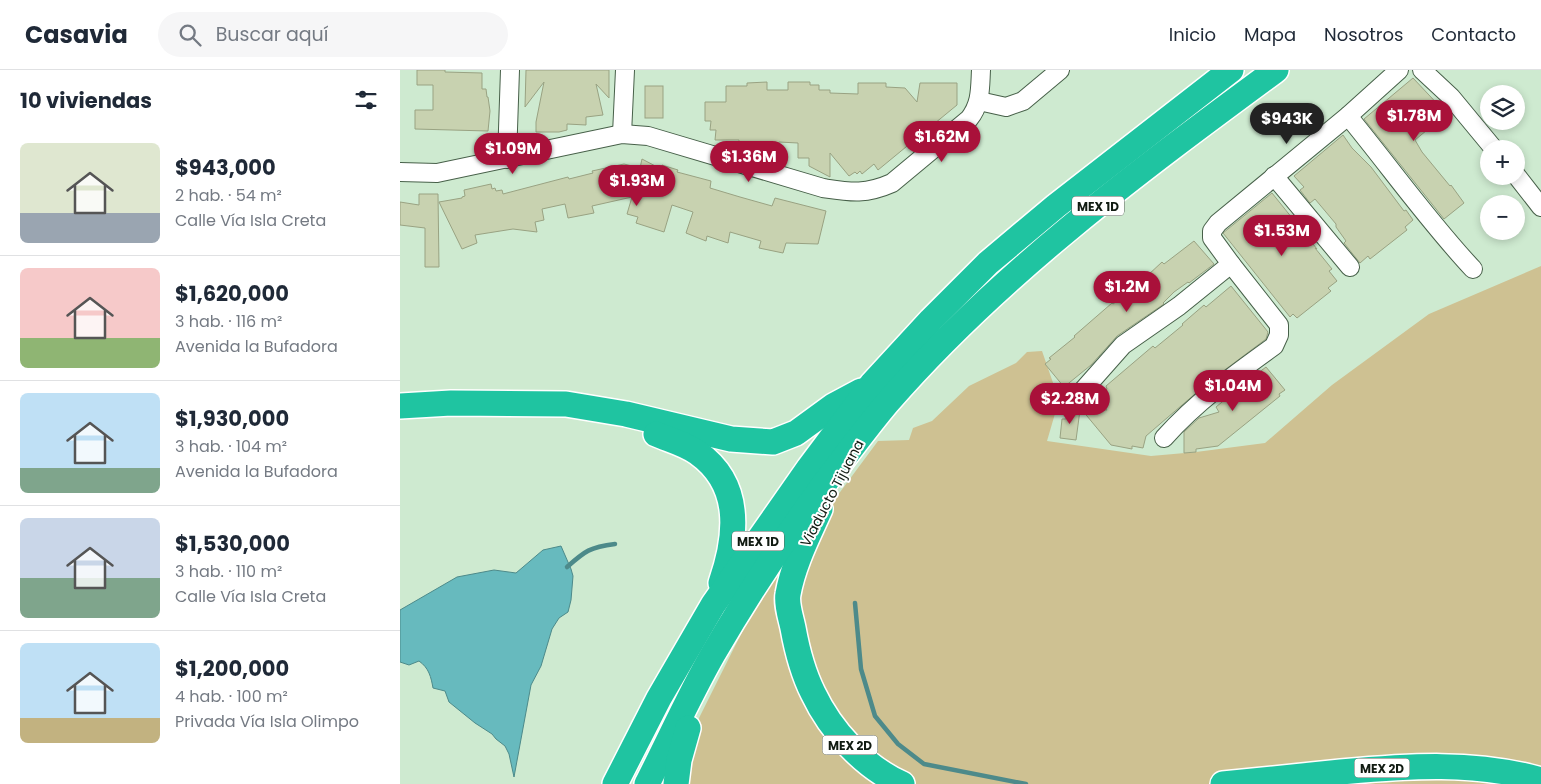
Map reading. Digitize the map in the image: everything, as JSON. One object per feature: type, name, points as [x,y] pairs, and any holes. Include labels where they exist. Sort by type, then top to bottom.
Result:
[{"type":"highway","name":"MEX 1D","points":[[616,784],[659,698],[713,605],[809,468],[872,384],[988,264],[1056,206],[1231,70]]},
{"type":"highway","name":"MEX 1D","points":[[676,784],[684,737],[713,654],[763,573],[808,506],[886,405],[930,356],[1023,268],[1192,132],[1276,70]]},
{"type":"highway","points":[[400,406],[451,403],[566,404],[626,414],[731,439],[773,442],[796,433],[834,406],[872,384]]},
{"type":"highway","points":[[400,419],[584,419],[642,429],[697,452],[712,464],[722,477],[732,503],[731,546],[728,563],[713,605]]},
{"type":"highway","name":"Viaducto Tijuana","points":[[866,429],[820,510],[799,556],[787,596],[797,647],[813,693],[834,728],[864,760],[890,779],[902,784]]},
{"type":"highway","points":[[647,784],[678,719],[713,654]]},
{"type":"highway","name":"MEX 2D","points":[[1223,784],[1394,767],[1440,765],[1484,768],[1541,780]]},
{"type":"street","points":[[508,159],[510,70]]},
{"type":"street","points":[[622,134],[624,70]]},
{"type":"street","points":[[400,172],[437,174],[622,134],[648,136],[823,188],[853,192],[877,190],[892,183],[969,119],[979,100],[981,70]]},
{"type":"street","points":[[979,100],[1006,107],[1023,101],[1060,70]]},
{"type":"street","points":[[1164,438],[1189,412],[1274,346],[1279,335],[1279,325],[1212,238],[1212,231],[1218,223],[1348,116],[1399,70]]},
{"type":"street","points":[[1422,70],[1451,98],[1486,140]]},
{"type":"street","points":[[1348,116],[1443,236],[1473,269]]},
{"type":"street","points":[[1274,176],[1350,267]]},
{"type":"street","points":[[1524,185],[1541,207]]},
{"type":"street","points":[[1077,397],[1123,345],[1179,306],[1231,264]]},
{"type":"shaded area","points":[[1541,266],[1541,784],[679,784],[695,726],[754,608],[878,441],[909,440],[913,428],[932,421],[969,386],[1016,363],[1027,352],[1042,351],[1059,400],[1047,441],[1151,456],[1265,443],[1332,385],[1429,314]]},
{"type":"water","points":[[561,546],[573,576],[571,600],[568,612],[559,618],[552,629],[541,666],[531,685],[514,777],[509,754],[505,746],[449,702],[445,691],[433,688],[429,673],[419,661],[409,665],[400,662],[400,610],[457,577],[494,570],[516,573],[543,550]]},
{"type":"building","points":[[417,70],[482,73],[482,89],[486,89],[490,111],[488,131],[415,129],[415,110],[433,110],[433,85],[417,85]]},
{"type":"building","points":[[526,70],[609,70],[609,98],[596,84],[603,115],[586,117],[586,125],[567,124],[567,130],[536,132],[536,122],[544,82],[525,107]]},
{"type":"building","points":[[1413,78],[1444,111],[1442,113],[1444,116],[1415,140],[1422,152],[1464,203],[1444,219],[1364,119]]},
{"type":"building","points":[[767,82],[767,90],[788,90],[788,82],[810,82],[810,85],[819,85],[819,90],[830,90],[830,93],[858,94],[858,83],[886,83],[886,87],[905,88],[917,102],[920,83],[957,83],[957,105],[878,170],[874,164],[862,174],[860,171],[849,176],[830,153],[830,177],[809,166],[809,158],[798,158],[798,143],[779,142],[777,147],[739,147],[739,140],[715,140],[716,130],[710,130],[711,121],[705,121],[705,102],[726,102],[726,86],[747,86],[747,83]]},
{"type":"building","points":[[645,86],[663,86],[663,118],[645,118]]},
{"type":"building","points":[[1343,135],[1413,220],[1405,227],[1407,230],[1370,259],[1368,256],[1360,263],[1344,243],[1346,241],[1336,227],[1336,224],[1315,199],[1310,203],[1300,190],[1304,187],[1294,176]]},
{"type":"building","points":[[642,159],[661,169],[662,165],[678,170],[677,172],[711,181],[710,188],[740,197],[772,206],[775,198],[826,211],[818,244],[786,243],[783,253],[759,248],[761,241],[730,232],[728,243],[707,236],[706,241],[686,233],[693,212],[672,205],[664,232],[636,223],[638,217],[627,214],[632,197],[592,206],[594,213],[568,218],[565,204],[542,209],[544,220],[535,222],[537,232],[513,229],[475,235],[477,243],[462,249],[439,202],[462,198],[465,196],[464,190],[491,184],[492,189],[495,188],[496,191],[502,190],[503,194],[624,164],[640,168]]},
{"type":"building","points":[[1272,193],[1332,269],[1329,271],[1337,281],[1328,288],[1331,291],[1297,318],[1293,314],[1290,317],[1223,233]]},
{"type":"building","points":[[419,194],[438,194],[439,267],[425,267],[425,228],[400,225],[400,202],[419,205]]},
{"type":"building","points":[[1194,241],[1214,264],[1174,292],[1164,304],[1117,336],[1091,365],[1064,387],[1045,364],[1051,359],[1049,358],[1112,303],[1132,290],[1162,262],[1164,264]]},
{"type":"building","points":[[1231,286],[1268,332],[1266,339],[1210,381],[1146,436],[1143,448],[1132,446],[1132,449],[1111,445],[1082,410],[1107,410],[1097,397],[1107,389],[1106,386],[1153,346],[1155,348],[1183,325],[1204,305],[1206,307]]},
{"type":"building","points":[[1266,367],[1285,390],[1279,394],[1280,396],[1218,446],[1184,453],[1184,432],[1199,418],[1219,412],[1216,407],[1228,397],[1233,389],[1239,385],[1240,387]]},
{"type":"building","points":[[1068,410],[1080,410],[1076,440],[1060,438],[1062,419],[1066,419]]},
{"type":"waterway","points":[[567,567],[588,551],[615,544]]},
{"type":"waterway","points":[[855,603],[861,669],[875,716],[898,744],[924,764],[1026,784]]}]
